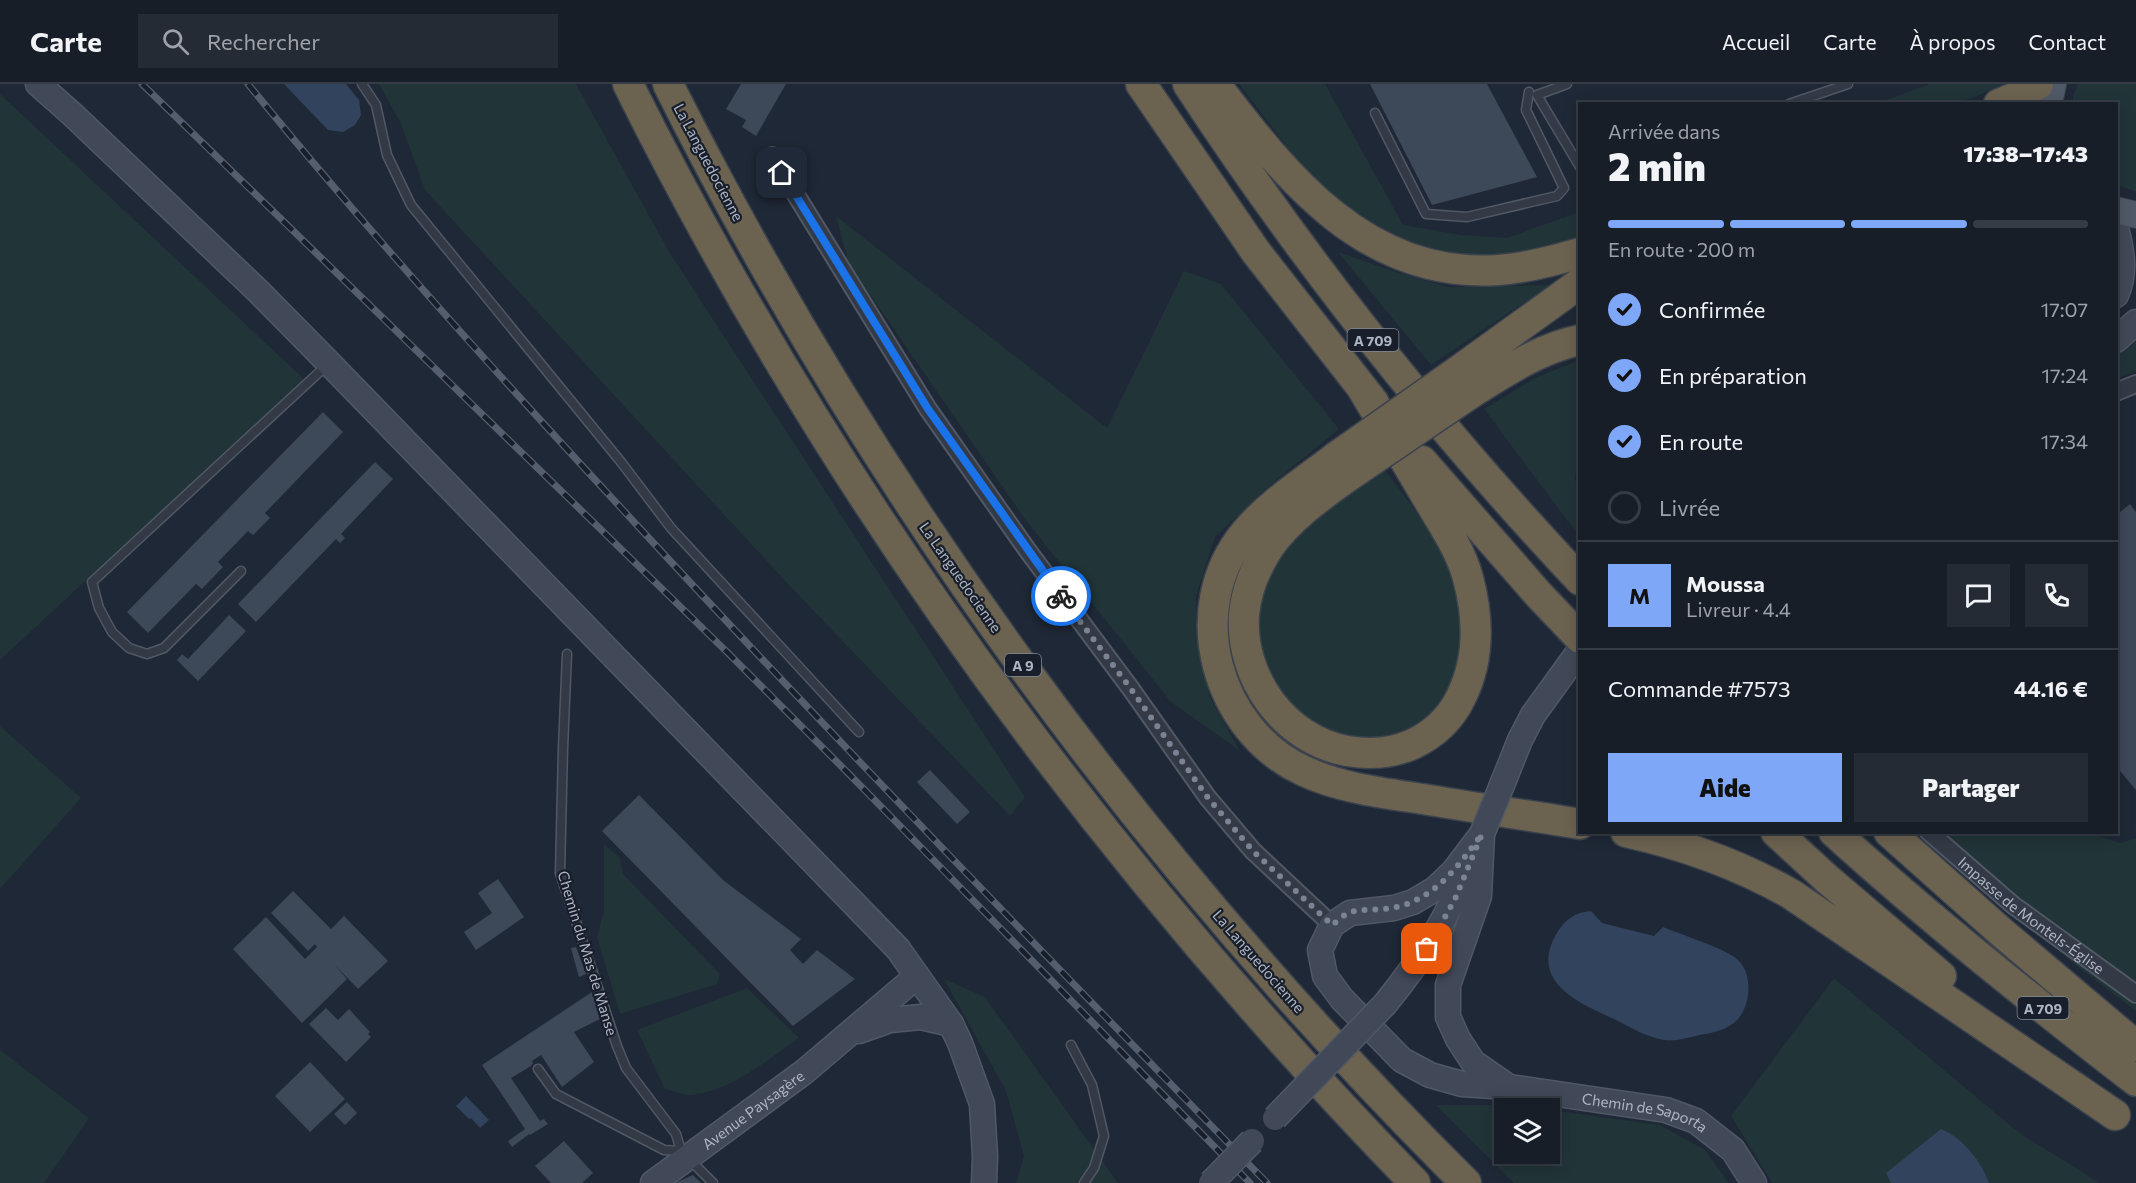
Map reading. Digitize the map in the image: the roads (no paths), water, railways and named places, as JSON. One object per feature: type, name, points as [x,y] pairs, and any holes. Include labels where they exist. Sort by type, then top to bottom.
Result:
[{"type":"highway","name":"A 9","points":[[628,84],[693,210],[790,380],[895,545],[964,645],[1062,778],[1170,913],[1292,1053],[1415,1183]]},
{"type":"highway","name":"La Languedocienne","points":[[668,84],[765,266],[840,393],[931,534],[1017,657],[1091,757],[1236,936],[1368,1083],[1466,1183]]},
{"type":"highway","name":"A 709","points":[[1141,84],[1256,252],[1362,388],[1479,528],[1578,636]]},
{"type":"highway","name":"A 709","points":[[1188,84],[1301,244],[1382,351],[1502,494],[1578,578]]},
{"type":"highway","points":[[1215,84],[1251,131],[1302,189],[1343,223],[1388,248],[1435,264],[1482,270],[1530,266],[1578,254]]},
{"type":"highway","points":[[2004,102],[2038,84]]},
{"type":"highway","points":[[1578,285],[1469,379],[1343,466],[1269,508],[1237,545],[1224,569],[1215,604],[1214,646],[1222,683],[1235,710],[1269,749],[1292,765],[1319,777],[1381,793],[1578,824]]},
{"type":"highway","points":[[1469,379],[1550,348],[1578,341]]},
{"type":"highway","points":[[1343,466],[1307,508],[1284,529],[1261,561],[1249,588],[1244,615],[1245,643],[1259,685],[1274,707],[1295,727],[1305,735],[1329,747],[1362,753],[1382,753],[1406,747],[1426,737],[1452,712],[1465,688],[1474,663],[1476,617],[1467,575],[1447,531],[1362,388]]},
{"type":"highway","points":[[1634,834],[1701,852],[1748,871],[1776,886],[2126,1123]]},
{"type":"highway","name":"A 709","points":[[1778,834],[1896,939],[2126,1123]]},
{"type":"highway","name":"A 709","points":[[1836,834],[2032,1000],[2136,1081]]},
{"type":"highway","points":[[1890,834],[2136,1046]]},
{"type":"main road","points":[[2050,102],[2054,84]]},
{"type":"main road","points":[[2118,210],[2136,215]]},
{"type":"street","points":[[38,84],[258,291],[898,949],[951,1024],[960,1042],[982,1104],[984,1183]]},
{"type":"street","points":[[772,156],[928,409],[1208,798],[1253,851],[1332,925],[1350,913],[1394,908],[1413,902],[1435,889],[1454,871],[1482,834]]},
{"type":"street","points":[[2118,237],[2123,259],[2122,279],[2118,290]]},
{"type":"street","points":[[2118,338],[2136,322]]},
{"type":"street","points":[[2118,391],[2136,384]]},
{"type":"street","points":[[1211,1183],[1385,1004],[1410,974],[1441,927],[1455,899],[1520,740],[1533,715],[1578,653]]},
{"type":"street","points":[[1482,834],[1479,896],[1448,985],[1448,1017],[1458,1039],[1473,1062],[1509,1087]]},
{"type":"street","name":"Impasse de Montels-Église","points":[[1931,834],[2013,905],[2136,994]]},
{"type":"street","name":"Chemin de Saporta","points":[[1332,925],[1320,950],[1325,976],[1342,999],[1402,1060],[1430,1076],[1462,1084],[1509,1087],[1666,1110],[1696,1121],[1733,1150],[1754,1183]]},
{"type":"street","name":"Avenue Paysagère","points":[[652,1183],[684,1154],[804,1072],[917,976]]},
{"type":"street","name":"Avenue Paysagère","points":[[851,1033],[890,1020],[921,1017],[951,1024]]},
{"type":"lane","points":[[362,84],[375,105],[387,155],[411,205],[621,462],[671,528],[860,732]]},
{"type":"lane","points":[[1531,90],[1567,84]]},
{"type":"lane","points":[[1795,102],[1848,84]]},
{"type":"lane","points":[[1375,113],[1426,214],[1467,217],[1557,196],[1564,188],[1526,110],[1531,90]]},
{"type":"lane","points":[[1531,90],[1578,164]]},
{"type":"lane","points":[[241,571],[164,648],[147,654],[129,648],[112,632],[99,608],[92,582],[329,363]]},
{"type":"lane","name":"Chemin du Mas de Manse","points":[[567,654],[562,748],[560,873],[626,1068],[676,1134],[684,1154]]},
{"type":"lane","points":[[1071,1045],[1092,1085],[1104,1136],[1094,1168],[1083,1183]]},
{"type":"lane","points":[[538,1069],[556,1094],[664,1150],[684,1154],[713,1183]]},
{"type":"water","points":[[284,84],[346,84],[359,100],[361,115],[355,125],[343,132],[328,130]]},
{"type":"water","points":[[1591,911],[1602,923],[1654,936],[1663,927],[1733,956],[1743,966],[1748,981],[1746,1005],[1738,1019],[1714,1032],[1680,1040],[1664,1040],[1638,1031],[1572,997],[1552,976],[1548,963],[1550,948],[1564,923],[1576,915]]},
{"type":"water","points":[[466,1096],[489,1120],[480,1128],[456,1106]]},
{"type":"water","points":[[1941,1129],[1964,1144],[1982,1167],[1989,1183],[1891,1183],[1886,1173]]},
{"type":"railway","points":[[142,84],[727,652],[1250,1183]]},
{"type":"railway","points":[[248,84],[444,313],[723,618],[1267,1183]]}]
